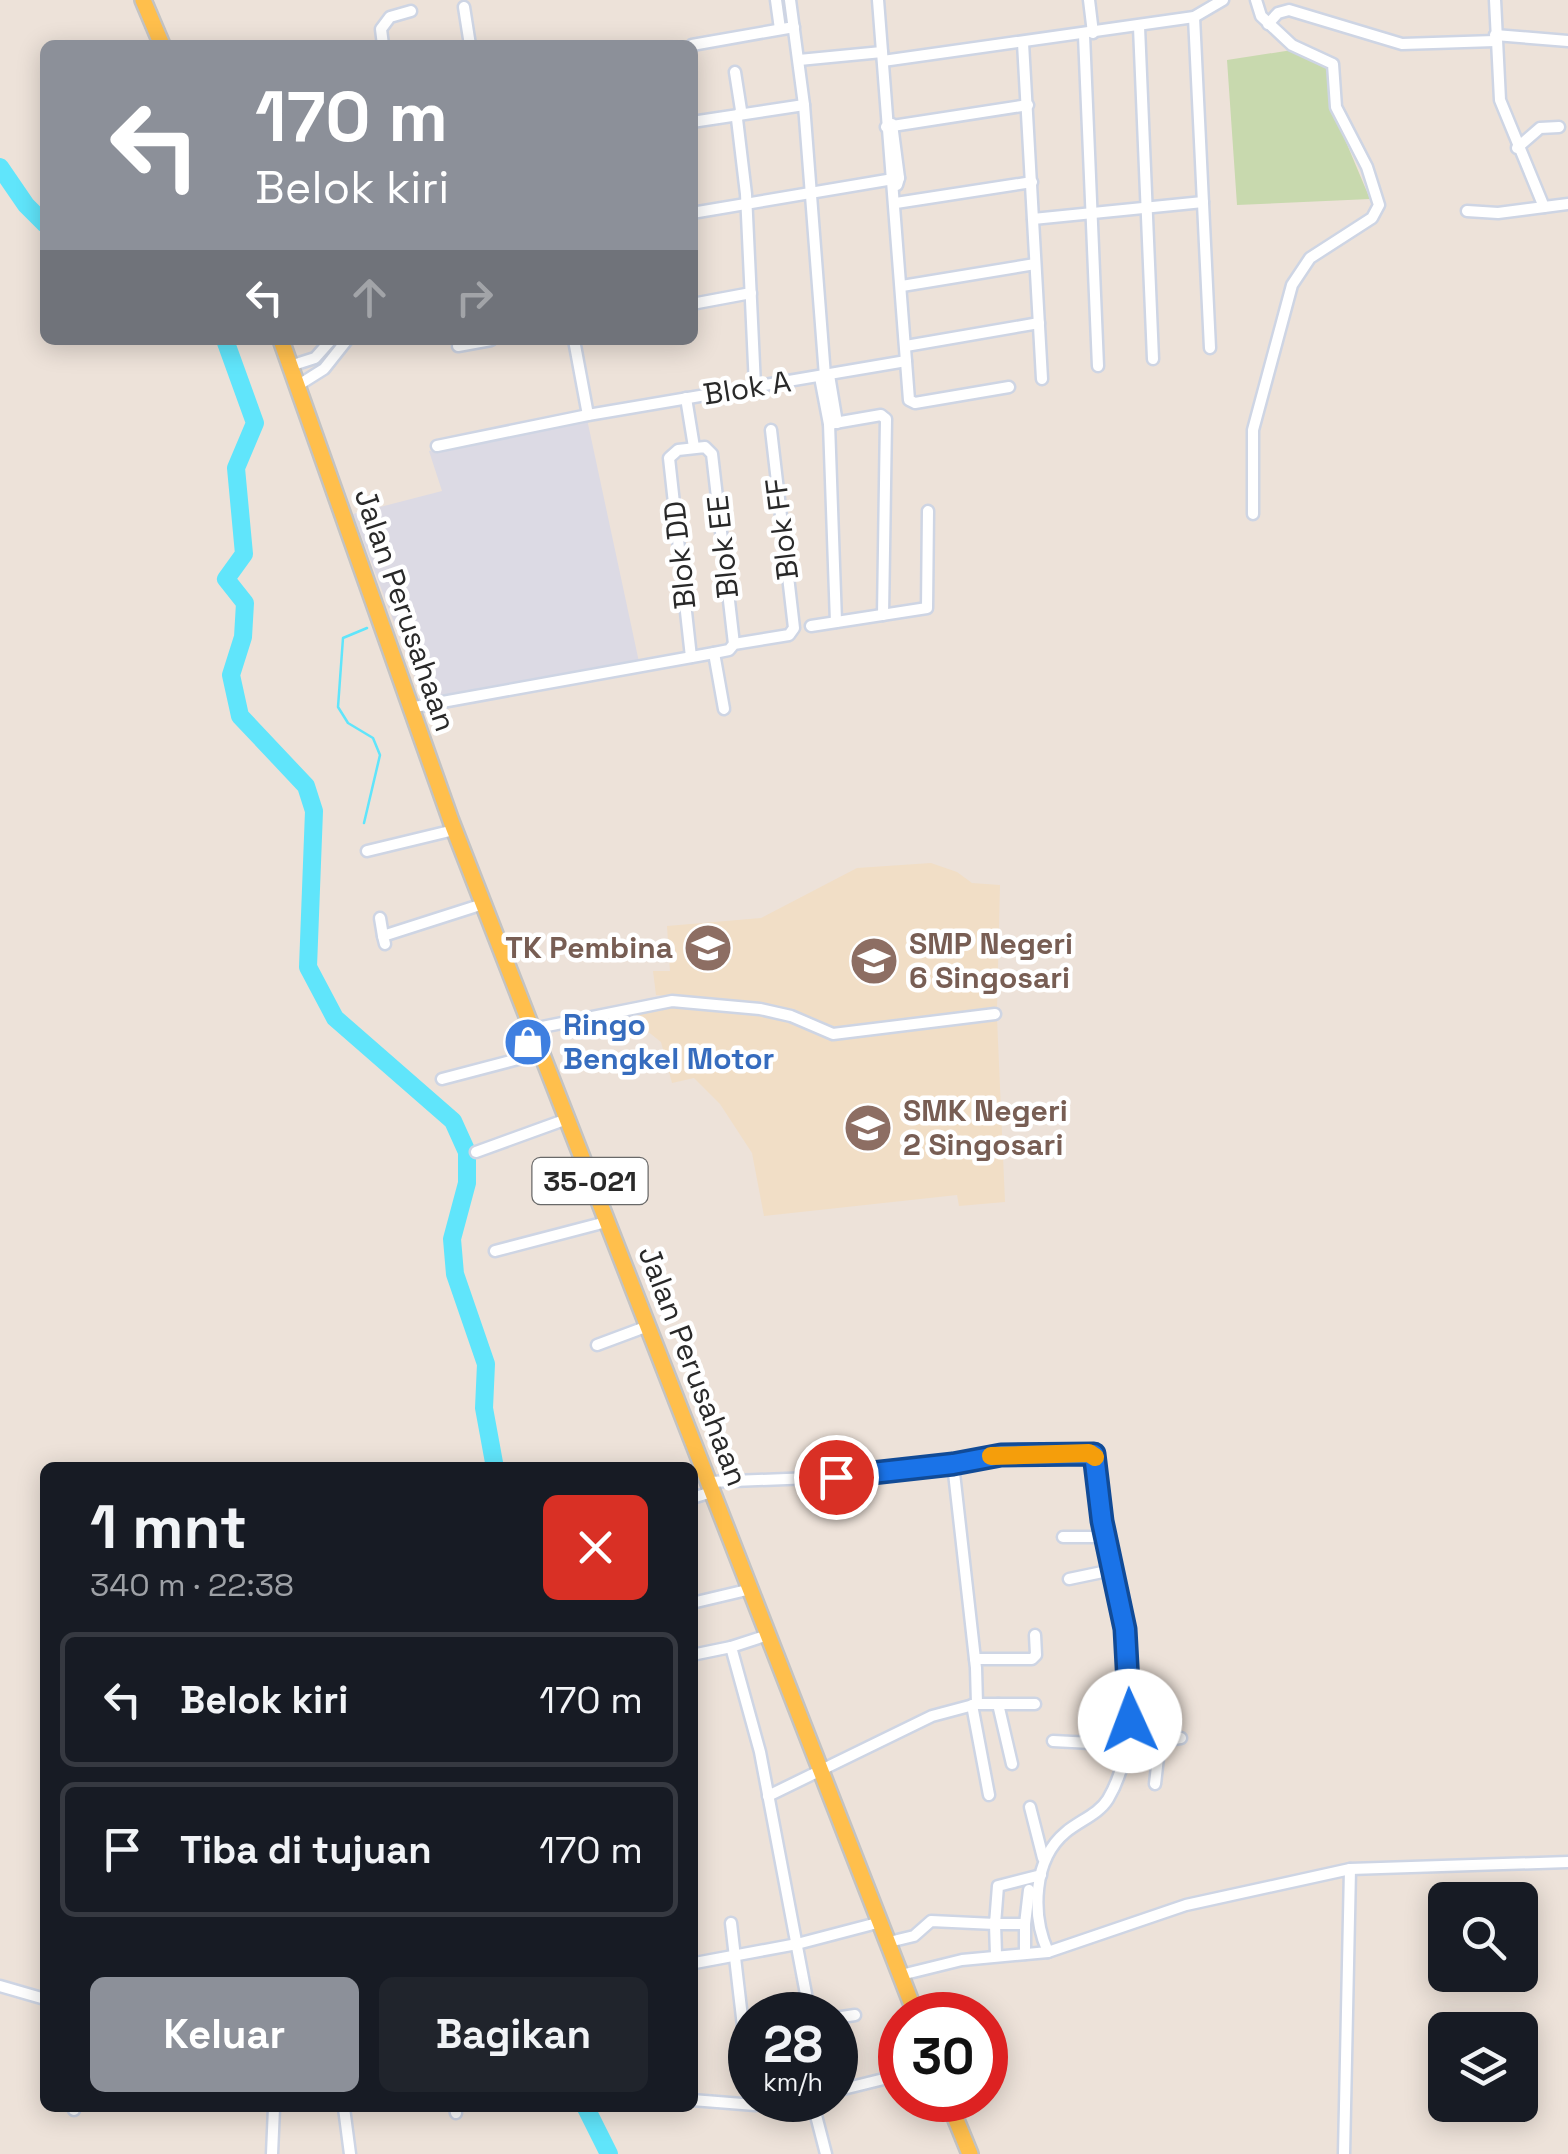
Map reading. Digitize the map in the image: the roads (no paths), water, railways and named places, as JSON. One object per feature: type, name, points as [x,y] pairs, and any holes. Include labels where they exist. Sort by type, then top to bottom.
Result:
[{"type":"main road","points":[[144,0],[160,40]]},
{"type":"main road","name":"Jalan Perusahaan","points":[[283,345],[454,830],[907,1992]]},
{"type":"main road","points":[[957,2122],[970,2154]]},
{"type":"street","points":[[776,0],[780,29]]},
{"type":"street","points":[[790,0],[804,105],[825,376],[833,423],[836,622]]},
{"type":"street","points":[[878,0],[909,398],[913,403],[1009,387]]},
{"type":"street","points":[[1089,0],[1098,366]]},
{"type":"street","points":[[799,60],[882,56],[1089,34],[1194,17],[1223,0]]},
{"type":"street","points":[[1253,514],[1254,430],[1292,285],[1310,258],[1372,218],[1379,204],[1367,167],[1336,107],[1335,67],[1325,58],[1305,53],[1264,19],[1256,0]]},
{"type":"street","points":[[1495,0],[1500,100],[1544,207]]},
{"type":"street","points":[[464,7],[469,40]]},
{"type":"street","points":[[1264,19],[1289,10],[1402,44],[1495,38],[1568,40]]},
{"type":"street","points":[[382,40],[381,29],[388,20],[411,11]]},
{"type":"street","points":[[1194,17],[1210,348]]},
{"type":"street","points":[[1138,26],[1153,359]]},
{"type":"street","points":[[698,44],[794,27]]},
{"type":"street","points":[[1023,43],[1042,379]]},
{"type":"street","points":[[735,72],[756,386]]},
{"type":"street","points":[[698,121],[804,105]]},
{"type":"street","points":[[889,125],[1028,106]]},
{"type":"street","points":[[1517,148],[1540,128],[1559,127]]},
{"type":"street","points":[[698,212],[895,182]]},
{"type":"street","points":[[896,203],[1032,182]]},
{"type":"street","points":[[1033,218],[1203,202]]},
{"type":"street","points":[[1467,211],[1498,213],[1568,204]]},
{"type":"street","points":[[902,286],[1035,264]]},
{"type":"street","points":[[698,303],[751,293]]},
{"type":"street","points":[[906,346],[1039,323]]},
{"type":"street","points":[[290,366],[315,358],[327,345]]},
{"type":"street","points":[[297,386],[329,365],[343,345]]},
{"type":"street","points":[[458,346],[464,345]]},
{"type":"street","points":[[575,345],[588,415]]},
{"type":"street","name":"Blok A","points":[[437,446],[588,415],[906,361]]},
{"type":"street","points":[[686,398],[694,447]]},
{"type":"street","points":[[833,423],[881,414],[886,419],[883,615]]},
{"type":"street","name":"Blok FF","points":[[734,644],[790,634],[794,628],[770,430]]},
{"type":"street","name":"Blok EE","points":[[694,447],[710,450],[734,644]]},
{"type":"street","name":"Blok DD","points":[[691,657],[671,454],[694,447]]},
{"type":"street","points":[[811,626],[927,607],[928,511]]},
{"type":"street","points":[[409,708],[714,653],[729,650],[734,644]]},
{"type":"street","points":[[714,653],[724,709]]},
{"type":"street","points":[[367,851],[454,830]]},
{"type":"street","points":[[380,918],[384,940],[483,904]]},
{"type":"street","points":[[532,1030],[672,1001],[760,1009],[797,1018],[832,1034],[995,1014]]},
{"type":"street","points":[[442,1080],[541,1053]]},
{"type":"street","points":[[476,1152],[566,1120]]},
{"type":"street","points":[[494,1251],[606,1222]]},
{"type":"street","points":[[597,1345],[648,1326]]},
{"type":"street","points":[[698,1494],[710,1487],[836,1477],[1001,1455],[1093,1454],[1125,1629],[1130,1745],[1105,1804],[1062,1835],[1044,1858]]},
{"type":"street","points":[[953,1464],[976,1659],[974,1704],[990,1794]]},
{"type":"street","points":[[1062,1537],[1106,1537]]},
{"type":"street","points":[[1069,1580],[1112,1570]]},
{"type":"street","points":[[698,1601],[751,1589]]},
{"type":"street","points":[[698,1654],[768,1634]]},
{"type":"street","points":[[976,1659],[1030,1660],[1036,1655],[1034,1635]]},
{"type":"street","points":[[732,1647],[752,1718],[806,1992]]},
{"type":"street","points":[[768,1796],[932,1716],[974,1704],[1036,1704]]},
{"type":"street","points":[[998,1704],[1012,1764]]},
{"type":"street","points":[[1053,1741],[1130,1745],[1181,1738]]},
{"type":"street","points":[[1155,1784],[1160,1740]]},
{"type":"street","points":[[1030,1807],[1044,1858],[1040,1928],[1048,1952]]},
{"type":"street","points":[[901,1975],[996,1955],[1048,1952],[1186,1905],[1350,1869],[1568,1862]]},
{"type":"street","points":[[1344,2154],[1350,1869]]},
{"type":"street","points":[[996,1955],[998,1886],[1041,1875]]},
{"type":"street","points":[[1026,1954],[1029,1890]]},
{"type":"street","points":[[889,1942],[914,1936],[931,1921],[1025,1924]]},
{"type":"street","points":[[731,1922],[740,1992]]},
{"type":"street","points":[[698,1961],[797,1944],[881,1922]]},
{"type":"street","points":[[0,1986],[40,1998]]},
{"type":"street","points":[[698,2100],[728,2103]]},
{"type":"street","points":[[272,2154],[274,2112]]},
{"type":"street","points":[[345,2112],[350,2154]]},
{"type":"street","points":[[818,2122],[826,2154]]},
{"type":"waterway","points":[[0,167],[40,219]]},
{"type":"waterway","points":[[227,345],[255,423],[236,468],[244,554],[226,579],[245,603],[243,637],[231,675],[240,716],[306,786],[314,811],[308,967],[335,1018],[453,1121],[467,1152],[467,1183],[452,1239],[455,1274],[486,1364],[484,1408],[494,1462]]},
{"type":"waterway","points":[[364,823],[380,755],[373,738],[348,723],[338,707],[343,638],[367,628]]},
{"type":"waterway","points":[[588,2112],[609,2154]]},
{"type":"place","name":"TK Pembina","points":[[708,948]]},
{"type":"place","name":"SMP Negeri 6 Singosari","points":[[874,961]]},
{"type":"place","name":"Ringo Bengkel Motor","points":[[528,1042]]},
{"type":"place","name":"SMK Negeri 2 Singosari","points":[[868,1128]]}]
